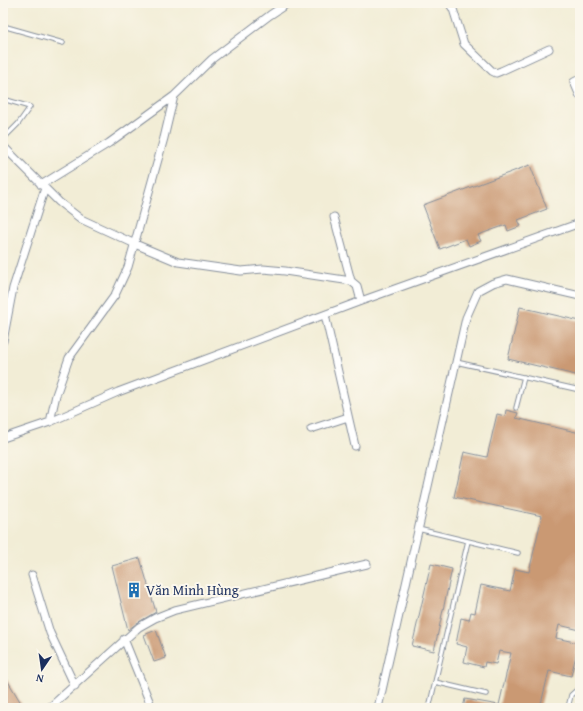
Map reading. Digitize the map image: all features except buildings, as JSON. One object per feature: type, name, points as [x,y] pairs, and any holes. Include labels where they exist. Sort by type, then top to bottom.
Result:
[{"type":"street","points":[[3,341],[13,288],[43,186],[108,143],[174,96],[212,60],[264,18],[288,3]]},
{"type":"street","points":[[449,3],[464,44],[492,71],[496,73],[549,49]]},
{"type":"street","points":[[580,79],[574,82],[580,96]]},
{"type":"street","points":[[50,422],[56,395],[69,358],[115,295],[128,267],[174,96]]},
{"type":"street","points":[[3,146],[59,202],[81,219],[135,244],[184,263],[241,271],[263,269],[285,271],[351,281],[357,286],[361,301]]},
{"type":"street","points":[[334,217],[351,281]]},
{"type":"street","points":[[3,438],[50,422],[118,392],[361,301],[580,223]]},
{"type":"street","points":[[378,708],[466,318],[478,291],[493,283],[507,279],[580,296]]},
{"type":"street","points":[[325,315],[355,446]]},
{"type":"street","points":[[311,429],[348,417]]},
{"type":"street","points":[[50,708],[124,640],[144,624],[175,610],[367,564]]},
{"type":"street","points":[[32,575],[50,633],[75,686]]},
{"type":"street","points":[[124,640],[152,708]]},
{"type":"lane","points":[[3,26],[63,43]]},
{"type":"lane","points":[[3,99],[30,107],[18,124],[3,138]]},
{"type":"lane","points":[[456,362],[580,390]]},
{"type":"lane","points":[[516,408],[524,377]]},
{"type":"lane","points":[[418,529],[518,553]]},
{"type":"lane","points":[[429,708],[468,541]]},
{"type":"lane","points":[[435,682],[486,694]]},
{"type":"lane","points":[[568,708],[571,695],[580,687]]},
{"type":"place","name":"Văn Minh Hùng","points":[[134,590]]}]
